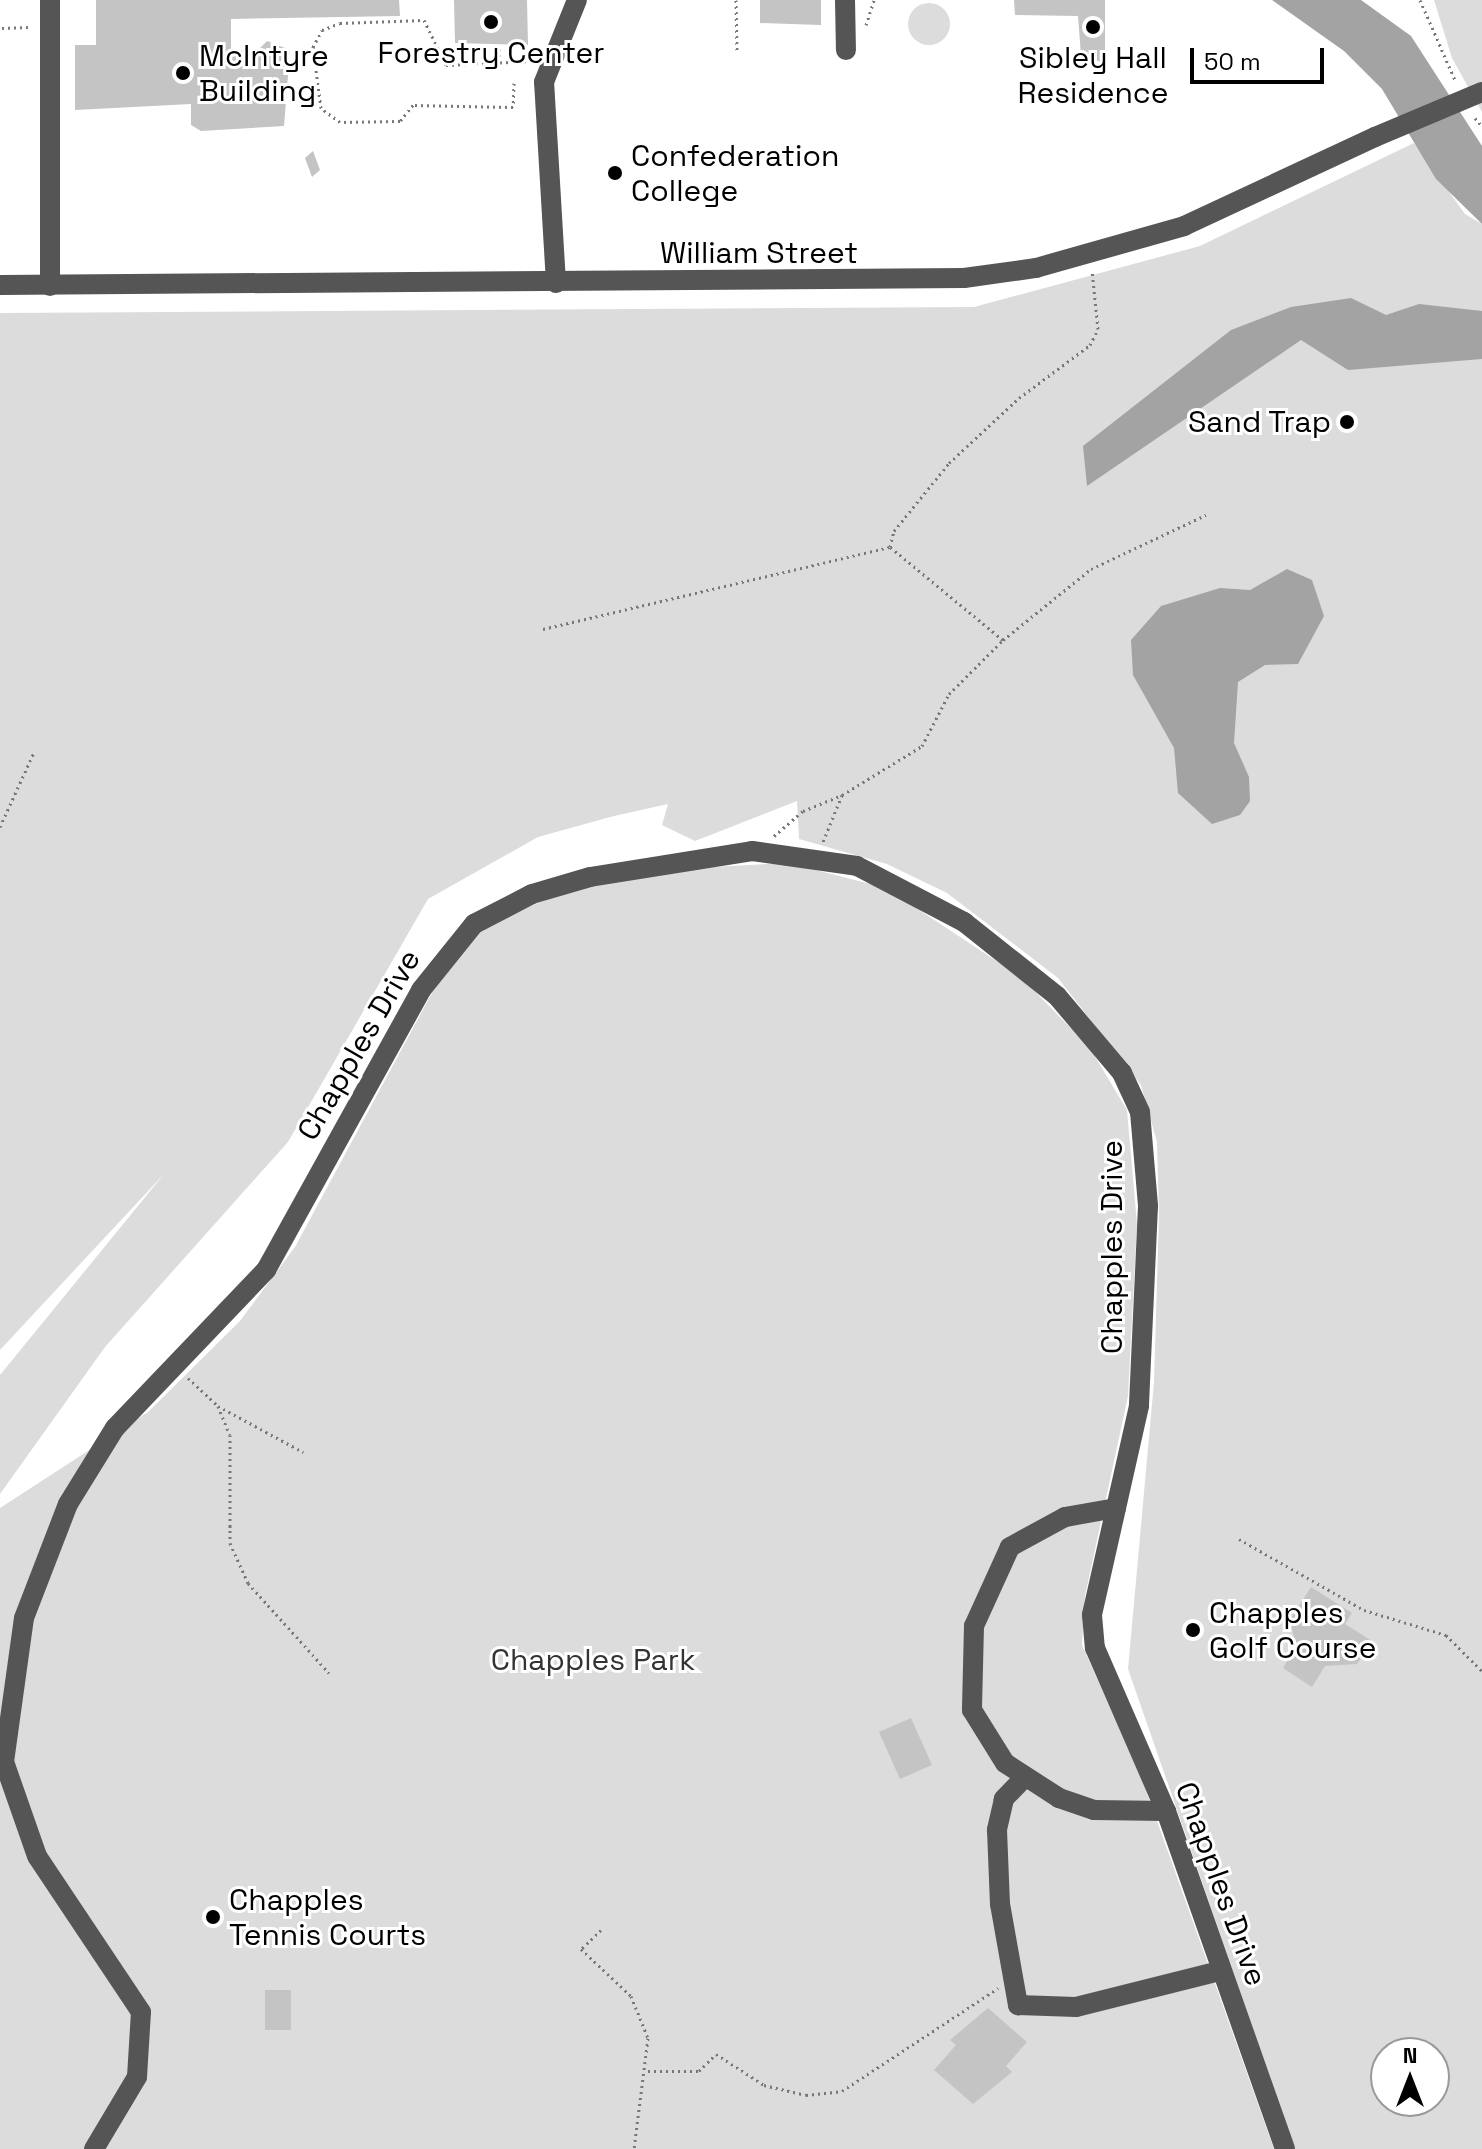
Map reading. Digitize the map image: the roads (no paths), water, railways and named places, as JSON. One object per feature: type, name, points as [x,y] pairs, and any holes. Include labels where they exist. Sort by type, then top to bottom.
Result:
[{"type":"street","points":[[50,0],[50,286]]},
{"type":"street","points":[[556,283],[544,82],[577,0]]},
{"type":"street","points":[[845,0],[846,50]]},
{"type":"street","name":"William Street","points":[[0,285],[892,283],[1001,274],[1088,255],[1197,220],[1375,137],[1482,92]]},
{"type":"street","name":"Chapples Drive","points":[[94,2149],[137,2077],[141,2012],[28,1836],[10,1794],[5,1725],[24,1618],[68,1504],[115,1428],[177,1368],[266,1270],[421,990],[474,924],[532,894],[590,877],[763,852],[821,858],[914,891],[1011,956],[1057,996],[1129,1086],[1146,1143],[1147,1252],[1139,1406],[1092,1615],[1095,1648],[1166,1811],[1219,1971],[1285,2149]]},
{"type":"street","points":[[1116,1508],[1065,1517],[1010,1547],[980,1606],[971,1648],[972,1710],[989,1744],[1023,1779],[1094,1810],[1166,1811]]},
{"type":"street","points":[[1023,1779],[1004,1799],[997,1830],[1012,1985],[1018,2005],[1057,2010],[1219,1971]]},
{"type":"place","name":"Forestry Center","points":[[491,22]]},
{"type":"place","name":"Sibley Hall Residence","points":[[1093,27]]},
{"type":"place","name":"McIntyre Building","points":[[183,73]]},
{"type":"place","name":"Confederation College","points":[[615,173]]},
{"type":"place","name":"Sand Trap","points":[[1347,422]]},
{"type":"place","name":"Chapples Golf Course","points":[[1193,1630]]},
{"type":"place","name":"Chapples Tennis Courts","points":[[213,1917]]},
{"type":"park label","name":"Chapples Park","points":[[593,1660]]}]
